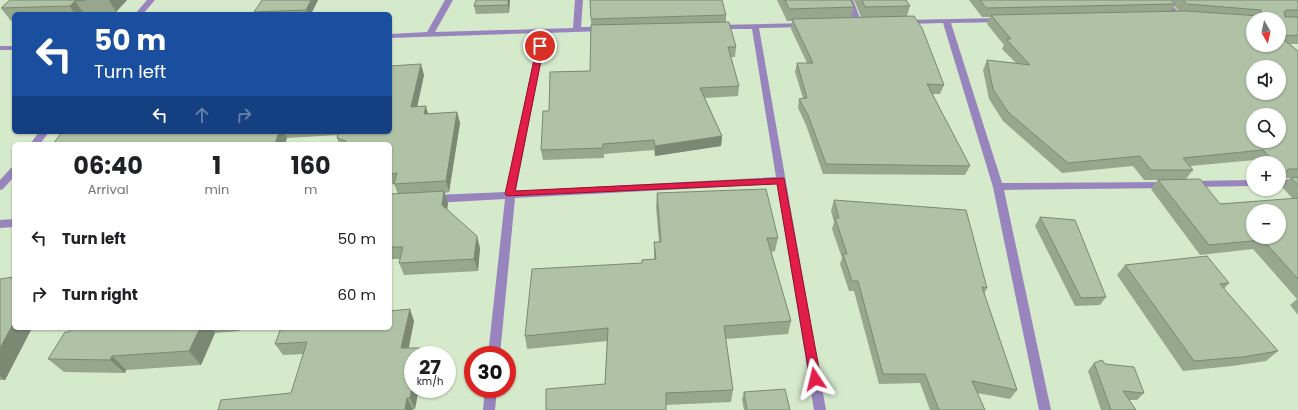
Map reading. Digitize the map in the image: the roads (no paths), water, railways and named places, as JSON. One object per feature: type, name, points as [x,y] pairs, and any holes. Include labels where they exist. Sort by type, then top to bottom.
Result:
[{"type":"street","points":[[142,12],[151,0]]},
{"type":"street","points":[[430,34],[449,0]]},
{"type":"street","points":[[577,30],[579,0]]},
{"type":"street","points":[[849,0],[858,23]]},
{"type":"street","points":[[1162,0],[1179,17]]},
{"type":"street","points":[[895,22],[1008,20]]},
{"type":"street","points":[[946,21],[998,187],[1045,410]]},
{"type":"street","points":[[709,27],[811,24]]},
{"type":"street","points":[[755,26],[820,410]]},
{"type":"street","points":[[392,36],[608,29]]},
{"type":"street","points":[[495,346],[510,194],[543,31]]},
{"type":"street","points":[[0,48],[12,48]]},
{"type":"street","points":[[0,187],[12,172]]},
{"type":"street","points":[[422,199],[781,180]]},
{"type":"street","points":[[1286,183],[1298,182]]},
{"type":"street","points":[[998,187],[1246,183]]},
{"type":"street","points":[[0,224],[12,223]]},
{"type":"street","points":[[489,410],[490,398]]}]
